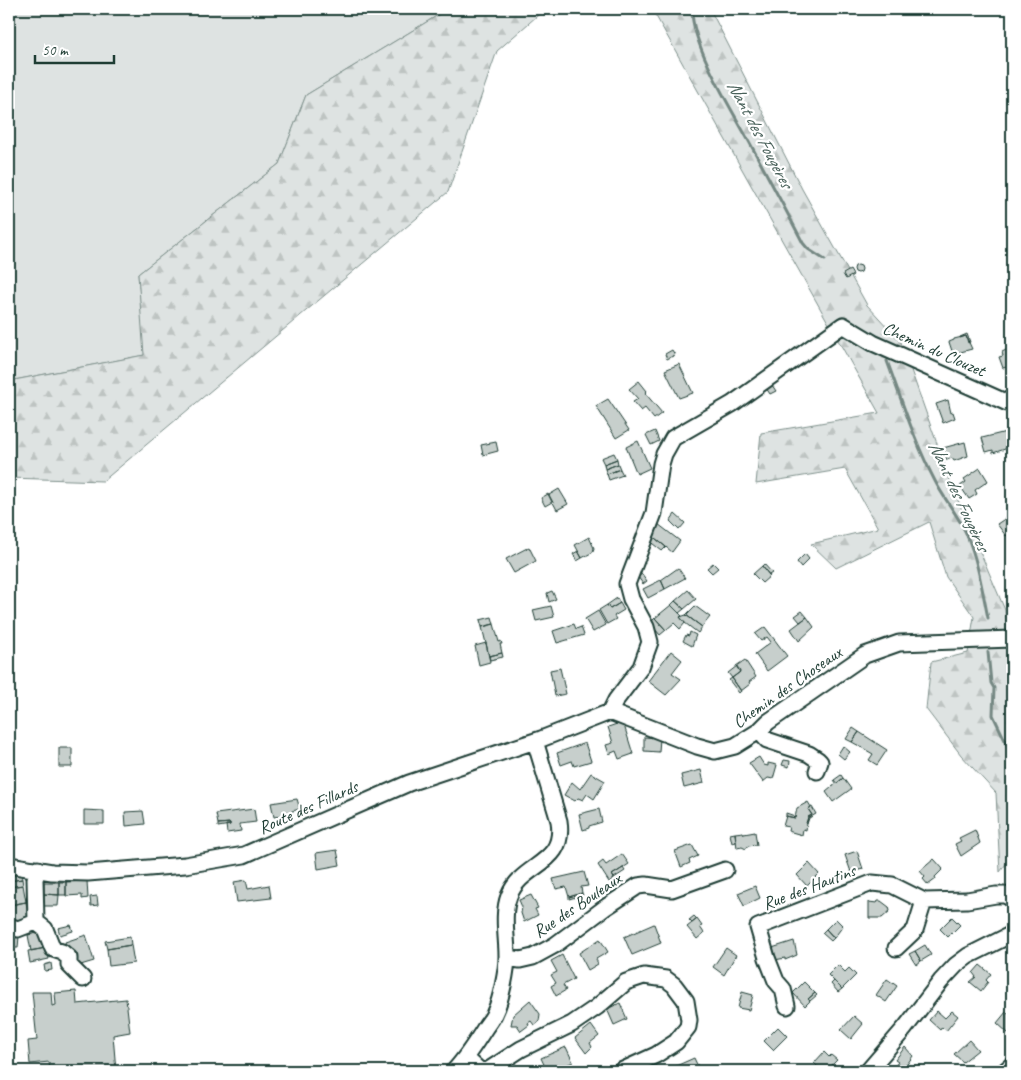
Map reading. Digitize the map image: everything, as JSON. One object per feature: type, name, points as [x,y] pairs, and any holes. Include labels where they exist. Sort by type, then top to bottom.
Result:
[{"type":"street","name":"Chemin du Clouzet","points":[[610,712],[616,700],[641,667],[650,642],[646,627],[631,599],[627,584],[654,513],[661,464],[673,438],[732,404],[843,324],[873,343],[1012,405]]},
{"type":"street","name":"Chemin des Choseaux","points":[[610,712],[697,746],[715,751],[735,746],[759,731],[768,722],[865,655],[899,642],[1012,639]]},
{"type":"street","name":"Route des Fillards","points":[[9,867],[15,866],[52,872],[88,873],[185,865],[244,855],[409,783],[535,741],[610,712]]},
{"type":"street","points":[[759,731],[767,740],[809,754],[818,760],[820,762],[818,771]]},
{"type":"street","points":[[454,1071],[466,1058],[495,1012],[507,958],[506,913],[510,893],[515,884],[556,848],[561,832],[535,741]]},
{"type":"street","points":[[38,869],[35,879],[36,922],[44,929],[53,949],[62,952],[69,958],[69,965],[83,979]]},
{"type":"street","name":"Rue des Bouleaux","points":[[507,958],[520,960],[533,957],[555,945],[638,886],[646,885],[672,889],[725,870]]},
{"type":"street","name":"Rue des Hautins","points":[[787,1006],[783,989],[776,981],[770,966],[758,927],[872,883],[892,884],[924,901],[967,900],[996,895],[1005,895],[1012,899]]},
{"type":"street","points":[[896,948],[915,930],[924,901]]},
{"type":"street","points":[[9,926],[18,929],[36,922]]},
{"type":"street","points":[[868,1071],[956,965],[968,956],[1012,934]]},
{"type":"street","points":[[466,1058],[479,1070],[487,1071],[522,1048],[572,1024],[597,1008],[626,982],[644,976],[666,979],[674,985],[686,1001],[689,1020],[688,1027],[682,1036],[656,1055],[622,1071]]},
{"type":"street","points":[[1005,1071],[1012,1065]]},
{"type":"green space","points":[[9,9],[448,9],[306,95],[279,164],[138,274],[145,355],[9,381]]},
{"type":"green space","points":[[448,9],[545,9],[497,51],[448,192],[103,481],[9,478],[9,381],[144,355],[138,274],[279,164],[306,95]]},
{"type":"green space","points":[[652,9],[710,9],[802,189],[867,305],[901,342],[952,486],[1005,610],[1012,668],[1012,856],[1000,872],[996,793],[961,755],[926,709],[931,662],[968,653],[974,617],[946,577],[929,522],[836,568],[811,544],[878,528],[845,469],[756,484],[761,433],[879,413]]},
{"type":"building","points":[[858,265],[862,269],[858,273],[854,269]]},
{"type":"building","points":[[850,270],[853,275],[846,279],[843,274]]},
{"type":"building","points":[[967,334],[970,342],[968,343],[966,336],[960,338]]},
{"type":"building","points":[[966,336],[972,349],[953,354],[949,342]]},
{"type":"building","points":[[1012,347],[1012,366],[1003,368],[999,357],[1003,356],[1002,352]]},
{"type":"building","points":[[672,350],[675,355],[667,359],[665,354]]},
{"type":"building","points":[[679,364],[693,393],[679,398],[665,370]]},
{"type":"building","points":[[639,381],[647,391],[645,393],[662,413],[654,419],[645,408],[641,411],[633,402],[638,399],[629,389]]},
{"type":"building","points":[[772,385],[776,391],[770,394],[766,388]]},
{"type":"building","points":[[608,399],[629,430],[616,438],[596,406]]},
{"type":"building","points":[[948,400],[951,413],[953,412],[955,418],[943,423],[936,404]]},
{"type":"building","points":[[655,431],[659,441],[651,445],[646,435]]},
{"type":"building","points":[[1006,432],[1011,447],[993,453],[993,450],[986,452],[982,438]]},
{"type":"building","points":[[638,441],[650,468],[637,474],[626,447]]},
{"type":"building","points":[[496,442],[498,451],[483,455],[481,445]]},
{"type":"building","points":[[965,442],[968,456],[954,461],[952,458],[947,460],[943,448]]},
{"type":"building","points":[[614,453],[617,459],[604,464],[601,458]]},
{"type":"building","points":[[617,459],[618,464],[605,469],[604,464]]},
{"type":"building","points":[[618,464],[620,469],[607,474],[605,469]]},
{"type":"building","points":[[980,468],[988,481],[975,490],[977,494],[969,499],[960,486],[966,482],[964,479]]},
{"type":"building","points":[[620,469],[623,475],[609,480],[607,474]]},
{"type":"building","points":[[559,489],[568,504],[557,510],[549,495]]},
{"type":"building","points":[[548,494],[552,502],[545,506],[541,498]]},
{"type":"building","points":[[675,514],[685,523],[679,530],[670,521]]},
{"type":"building","points":[[1012,514],[1012,532],[1006,536],[997,524]]},
{"type":"building","points":[[658,524],[680,541],[672,552],[650,534]]},
{"type":"building","points":[[650,534],[666,547],[662,551],[648,540]]},
{"type":"building","points":[[589,537],[594,548],[593,552],[582,558],[575,545]]},
{"type":"building","points":[[529,547],[536,561],[514,573],[506,559]]},
{"type":"building","points":[[578,551],[582,558],[577,561],[573,554]]},
{"type":"building","points":[[805,554],[809,559],[801,567],[797,562]]},
{"type":"building","points":[[713,563],[718,568],[712,573],[707,568]]},
{"type":"building","points":[[764,564],[772,573],[769,575],[762,566]]},
{"type":"building","points":[[762,566],[770,576],[762,583],[753,574]]},
{"type":"building","points":[[678,568],[685,578],[665,589],[661,580]]},
{"type":"building","points":[[642,574],[647,581],[643,584],[638,577]]},
{"type":"building","points":[[661,580],[665,589],[648,598],[643,589]]},
{"type":"building","points":[[688,590],[696,599],[684,609],[675,601]]},
{"type":"building","points":[[552,591],[556,599],[549,602],[547,593]]},
{"type":"building","points":[[617,598],[620,603],[610,609],[607,605]]},
{"type":"building","points":[[675,601],[684,609],[679,613],[671,605]]},
{"type":"building","points":[[620,603],[624,610],[614,616],[616,619],[607,624],[599,610],[607,605],[610,609]]},
{"type":"building","points":[[671,605],[682,616],[680,617],[685,623],[680,629],[674,623],[666,630],[655,618]]},
{"type":"building","points":[[551,606],[554,617],[536,621],[533,610]]},
{"type":"building","points":[[695,606],[710,617],[702,627],[686,615]]},
{"type":"building","points":[[598,611],[606,625],[593,632],[585,619]]},
{"type":"building","points":[[802,611],[807,617],[800,622],[795,616]]},
{"type":"building","points":[[686,615],[702,627],[698,633],[680,617]]},
{"type":"building","points":[[492,617],[494,624],[482,627],[480,620]]},
{"type":"building","points":[[807,617],[814,627],[799,641],[791,629]]},
{"type":"building","points":[[655,618],[666,630],[660,635],[650,623]]},
{"type":"building","points":[[494,624],[499,642],[501,641],[502,644],[500,644],[502,653],[489,656],[482,627]]},
{"type":"building","points":[[574,624],[576,629],[581,627],[584,635],[557,643],[553,631]]},
{"type":"building","points":[[765,627],[787,656],[767,671],[755,654],[771,642],[767,637],[761,641],[755,634]]},
{"type":"building","points":[[690,632],[696,635],[692,646],[683,641],[686,635],[689,636]]},
{"type":"building","points":[[486,643],[490,662],[479,665],[475,646]]},
{"type":"building","points":[[671,651],[682,660],[672,673],[681,679],[666,695],[648,681]]},
{"type":"building","points":[[502,653],[503,657],[490,660],[489,656]]},
{"type":"building","points":[[745,660],[756,677],[741,691],[732,678],[740,672],[736,666]]},
{"type":"building","points":[[737,666],[740,672],[732,678],[728,673]]},
{"type":"building","points":[[560,668],[566,694],[555,696],[550,670]]},
{"type":"building","points":[[732,678],[741,691],[739,693],[729,680]]},
{"type":"building","points":[[623,722],[633,754],[619,759],[616,751],[609,754],[606,745],[613,743],[608,727]]},
{"type":"building","points":[[853,728],[859,732],[852,742],[846,739]]},
{"type":"building","points":[[859,732],[887,750],[877,765],[869,760],[873,754],[852,742]]},
{"type":"building","points":[[644,737],[660,738],[659,752],[644,751]]},
{"type":"building","points":[[585,743],[591,761],[574,766],[572,761],[561,765],[557,753]]},
{"type":"building","points":[[843,746],[850,752],[844,759],[838,754]]},
{"type":"building","points":[[59,748],[72,748],[72,767],[59,767]]},
{"type":"building","points":[[759,757],[764,765],[768,766],[768,763],[777,765],[773,779],[768,778],[763,782],[749,763]]},
{"type":"building","points":[[784,760],[790,761],[789,767],[782,765]]},
{"type":"building","points":[[701,770],[704,783],[684,788],[681,775]]},
{"type":"building","points":[[591,773],[605,781],[594,799],[587,794],[583,800],[578,798],[575,801],[564,795],[572,782],[580,789]]},
{"type":"building","points":[[841,775],[843,778],[837,784],[834,780]]},
{"type":"building","points":[[843,778],[851,789],[833,802],[826,792]]},
{"type":"building","points":[[297,799],[300,809],[292,811],[292,814],[274,817],[271,803]]},
{"type":"building","points":[[808,802],[811,807],[808,809],[812,815],[808,817],[806,830],[803,829],[802,835],[788,831],[789,827],[783,826],[786,816],[795,818],[797,808]]},
{"type":"building","points":[[812,807],[816,814],[809,818],[807,824],[808,817],[812,815],[808,809]]},
{"type":"building","points":[[254,809],[256,822],[240,824],[241,831],[227,833],[226,825],[230,825],[230,823],[218,824],[216,814]]},
{"type":"building","points":[[599,809],[602,822],[583,830],[579,814]]},
{"type":"building","points":[[84,810],[104,811],[104,824],[84,824]]},
{"type":"building","points":[[143,811],[145,824],[126,826],[125,812]]},
{"type":"building","points":[[786,813],[795,816],[795,818],[786,816]]},
{"type":"building","points":[[230,823],[230,825],[218,827],[218,824]]},
{"type":"building","points":[[975,830],[980,843],[961,856],[955,844],[961,841],[959,838]]},
{"type":"building","points":[[743,832],[744,834],[755,832],[757,845],[748,846],[746,849],[742,847],[737,848],[735,833]]},
{"type":"building","points":[[735,833],[736,842],[732,843],[730,834]]},
{"type":"building","points":[[692,845],[698,856],[689,860],[690,863],[681,867],[675,851]]},
{"type":"building","points":[[337,850],[340,865],[318,869],[316,853]]},
{"type":"building","points":[[857,851],[863,869],[851,872],[845,855]]},
{"type":"building","points":[[622,854],[629,864],[612,875],[614,878],[609,882],[598,865],[603,861],[606,865]]},
{"type":"building","points":[[934,859],[943,869],[935,877],[936,879],[928,885],[920,871]]},
{"type":"building","points":[[809,863],[819,874],[807,886],[797,875]]},
{"type":"building","points":[[623,868],[625,871],[614,878],[612,875]]},
{"type":"building","points":[[21,872],[22,879],[9,881],[9,873]]},
{"type":"building","points":[[584,872],[588,886],[581,887],[582,893],[569,897],[566,887],[556,889],[553,879]]},
{"type":"building","points":[[22,879],[23,885],[9,887],[9,881]]},
{"type":"building","points":[[246,880],[248,889],[269,885],[271,898],[237,902],[234,882]]},
{"type":"building","points":[[87,881],[88,898],[82,899],[82,895],[66,896],[66,882]]},
{"type":"building","points":[[44,882],[59,882],[59,895],[44,894]]},
{"type":"building","points":[[59,882],[66,882],[66,895],[59,895]]},
{"type":"building","points":[[23,885],[26,902],[9,905],[9,887]]},
{"type":"building","points":[[755,886],[760,898],[744,906],[738,893]]},
{"type":"building","points":[[582,893],[583,895],[569,899],[569,897]]},
{"type":"building","points":[[44,894],[59,895],[58,906],[43,906]]},
{"type":"building","points":[[531,895],[538,908],[535,909],[538,915],[524,922],[519,900]]},
{"type":"building","points":[[97,896],[98,905],[91,906],[90,897]]},
{"type":"building","points":[[878,901],[889,907],[890,911],[882,918],[869,918],[869,902],[877,903]]},
{"type":"building","points":[[26,902],[29,923],[14,925],[11,905]]},
{"type":"building","points":[[694,916],[697,919],[692,923],[689,920]]},
{"type":"building","points":[[952,917],[960,925],[948,937],[940,929]]},
{"type":"building","points":[[697,919],[704,933],[697,939],[687,927]]},
{"type":"building","points":[[836,919],[843,926],[834,938],[826,929]]},
{"type":"building","points":[[654,924],[661,943],[632,955],[624,937]]},
{"type":"building","points":[[71,925],[73,931],[60,935],[58,928]]},
{"type":"building","points":[[826,929],[834,938],[831,941],[822,933]]},
{"type":"building","points":[[42,932],[45,948],[31,951],[28,935]]},
{"type":"building","points":[[9,935],[19,936],[18,948],[9,948]]},
{"type":"building","points":[[86,935],[94,961],[74,967],[65,942]]},
{"type":"building","points":[[130,937],[131,945],[107,949],[105,941]]},
{"type":"building","points":[[600,939],[608,952],[596,959],[598,964],[588,970],[579,953]]},
{"type":"building","points":[[794,941],[797,955],[785,960],[785,958],[775,960],[772,948]]},
{"type":"building","points":[[131,945],[134,963],[109,966],[107,949]]},
{"type":"building","points":[[925,945],[931,955],[921,961],[915,951]]},
{"type":"building","points":[[47,948],[49,959],[30,963],[28,951]]},
{"type":"building","points":[[726,948],[736,955],[724,975],[713,967]]},
{"type":"building","points":[[915,951],[921,961],[916,965],[909,954]]},
{"type":"building","points":[[562,955],[574,979],[563,985],[566,990],[556,996],[551,986],[556,983],[551,975],[557,972],[551,961]]},
{"type":"building","points":[[51,963],[52,970],[45,971],[44,965]]},
{"type":"building","points":[[838,965],[845,972],[849,968],[856,975],[842,989],[828,975]]},
{"type":"building","points":[[980,965],[991,974],[981,991],[970,982],[976,977],[973,973]]},
{"type":"building","points":[[887,979],[897,986],[886,1002],[876,995]]},
{"type":"building","points":[[834,981],[842,989],[838,992],[831,984]]},
{"type":"building","points":[[804,982],[815,993],[808,999],[810,1001],[805,1006],[793,993]]},
{"type":"building","points":[[76,991],[77,1004],[126,999],[130,1032],[113,1035],[116,1071],[50,1071],[49,1062],[30,1064],[28,1041],[37,1040],[32,992],[51,992],[52,1006],[56,1005],[55,993]]},
{"type":"building","points":[[742,992],[753,995],[749,1010],[738,1008]]},
{"type":"building","points":[[815,993],[817,995],[810,1001],[808,999]]},
{"type":"building","points":[[530,1000],[540,1014],[539,1021],[534,1025],[531,1021],[521,1031],[517,1025],[511,1025],[513,1015]]},
{"type":"building","points":[[620,1003],[627,1019],[614,1025],[607,1009]]},
{"type":"building","points":[[937,1011],[945,1018],[952,1011],[958,1016],[946,1031],[942,1027],[940,1030],[929,1020]]},
{"type":"building","points":[[1006,1012],[1012,1017],[1010,1027],[1012,1030],[1009,1034],[997,1023]]},
{"type":"building","points":[[854,1016],[863,1024],[851,1039],[841,1030]]},
{"type":"building","points":[[591,1025],[599,1036],[590,1043],[592,1047],[586,1053],[575,1038]]},
{"type":"building","points":[[778,1027],[787,1036],[773,1050],[764,1041]]},
{"type":"building","points":[[969,1040],[978,1050],[963,1062],[954,1054]]},
{"type":"building","points":[[566,1047],[573,1062],[553,1071],[547,1071],[541,1058]]},
{"type":"building","points":[[905,1047],[913,1056],[905,1067],[907,1068],[903,1071],[895,1066],[898,1062],[895,1060]]},
{"type":"building","points":[[824,1052],[829,1057],[831,1055],[837,1060],[827,1070],[826,1068],[822,1071],[814,1063]]},
{"type":"building","points":[[694,1058],[700,1071],[678,1071],[676,1066]]},
{"type":"building","points":[[524,1067],[526,1071],[515,1071]]},
{"type":"waterway","name":"Nant des Fougères","points":[[692,9],[698,41],[724,97],[803,243],[808,249],[825,260]]},
{"type":"waterway","name":"Nant des Fougères","points":[[887,361],[921,452],[939,488],[963,526],[974,554],[988,618]]},
{"type":"waterway","name":"Nant des Fougères","points":[[988,652],[991,683],[994,688],[993,715],[1012,755]]}]
